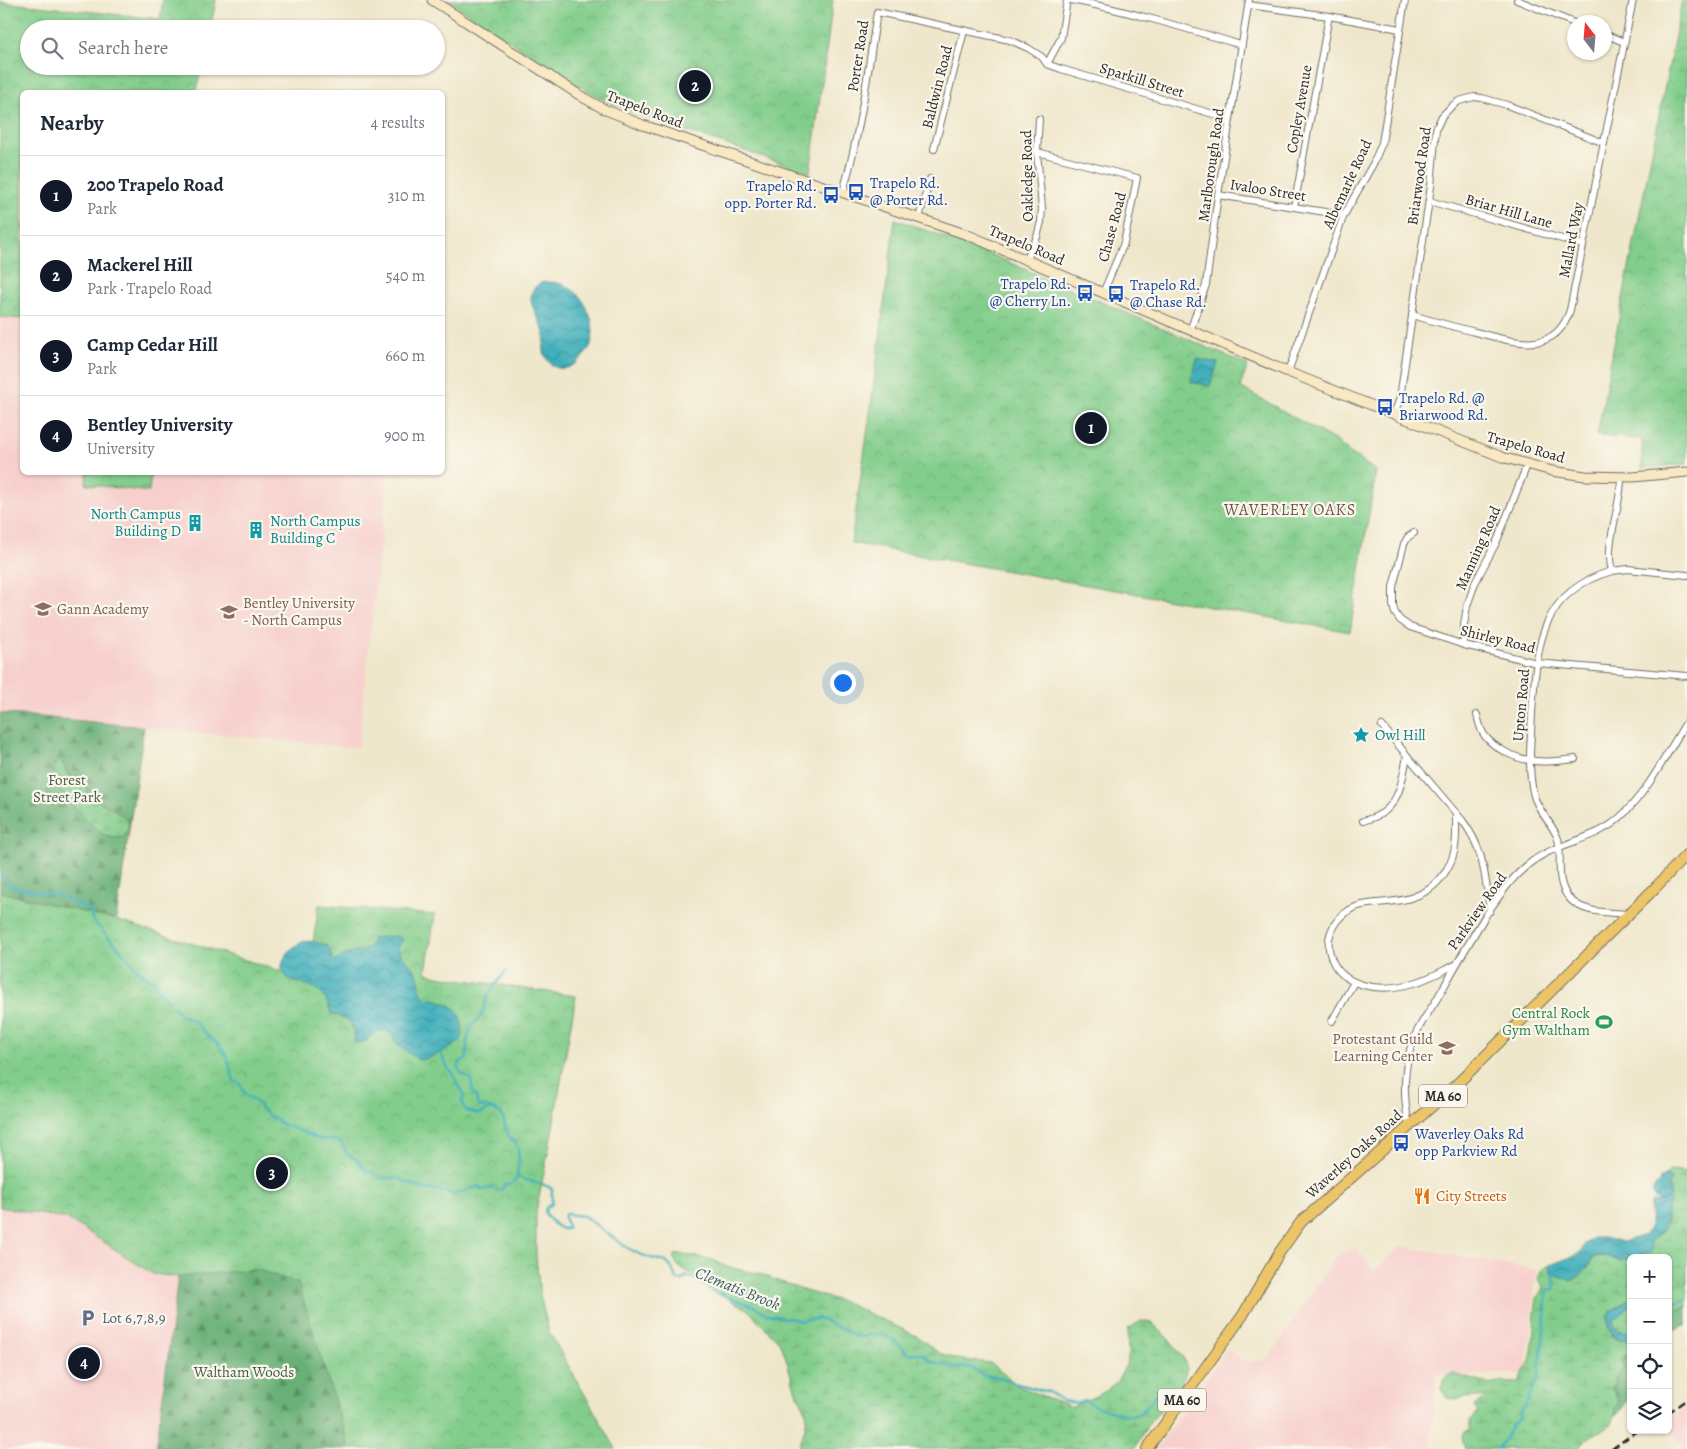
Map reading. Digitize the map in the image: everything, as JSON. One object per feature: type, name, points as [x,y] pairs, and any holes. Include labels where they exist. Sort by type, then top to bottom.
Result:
[{"type":"main road","name":"Trapelo Road","points":[[432,0],[564,86],[606,110],[643,125],[968,235],[1288,372],[1491,453],[1527,465],[1574,475],[1621,478],[1687,472]]},
{"type":"main road","name":"Waverley Oaks Road","points":[[1147,1449],[1243,1315],[1279,1254],[1306,1216],[1456,1084],[1629,914],[1687,854]]},
{"type":"street","points":[[1047,64],[1061,38],[1067,0]]},
{"type":"street","points":[[1071,0],[1145,16],[1241,45]]},
{"type":"street","name":"Albemarle Road","points":[[1288,372],[1344,215],[1373,164],[1382,143],[1405,0]]},
{"type":"street","points":[[1517,0],[1567,20]]},
{"type":"street","name":"Mallard Way","points":[[1412,316],[1517,342],[1545,340],[1554,336],[1560,330],[1566,321],[1583,245],[1633,0]]},
{"type":"street","points":[[1249,3],[1400,29]]},
{"type":"street","name":"Marlborough Road","points":[[1190,331],[1206,286],[1218,195],[1249,3]]},
{"type":"street","name":"Porter Road","points":[[843,192],[851,164],[877,12],[1010,40],[1042,57],[1047,64]]},
{"type":"street","name":"Copley Avenue","points":[[1294,207],[1329,16]]},
{"type":"street","name":"Baldwin Road","points":[[934,148],[964,31]]},
{"type":"street","points":[[1612,37],[1624,42]]},
{"type":"street","name":"Sparkill Street","points":[[1047,64],[1230,119]]},
{"type":"street","name":"Briarwood Road","points":[[1394,414],[1400,398],[1429,201],[1436,129],[1442,116],[1459,102],[1474,98],[1489,99],[1604,143]]},
{"type":"street","name":"Oakledge Road","points":[[1026,259],[1042,222],[1037,152],[1039,119]]},
{"type":"street","name":"Chase Road","points":[[1037,152],[1137,178],[1124,243],[1103,293]]},
{"type":"street","points":[[919,218],[930,179]]},
{"type":"street","name":"Ivaloo Street","points":[[1218,195],[1344,215]]},
{"type":"street","name":"Briar Hill Lane","points":[[1429,201],[1583,245]]},
{"type":"street","name":"Manning Road","points":[[1464,645],[1464,625],[1467,606],[1475,583],[1497,542],[1527,465]]},
{"type":"street","points":[[1612,571],[1610,550],[1620,496],[1621,478]]},
{"type":"street","name":"Shirley Road","points":[[1414,533],[1408,537],[1404,544],[1394,587],[1393,605],[1395,613],[1400,620],[1410,627],[1464,645],[1537,663],[1687,676]]},
{"type":"street","name":"Upton Road","points":[[1629,914],[1592,911],[1576,904],[1570,899],[1562,886],[1559,847],[1556,836],[1543,817],[1535,798],[1530,777],[1529,761],[1537,663],[1547,621],[1568,593],[1581,584],[1596,576],[1628,569],[1687,575]]},
{"type":"street","points":[[1477,715],[1482,730],[1490,741],[1505,751],[1529,761],[1575,759]]},
{"type":"street","name":"Parkview Road","points":[[1409,1125],[1406,1110],[1405,1080],[1410,1050],[1417,1030],[1455,964],[1503,890],[1523,869],[1540,856],[1602,829],[1623,814],[1652,778],[1687,722]]},
{"type":"street","points":[[1382,726],[1467,826],[1478,845],[1485,873],[1490,911]]},
{"type":"street","points":[[1363,822],[1381,814],[1393,803],[1400,788],[1407,756]]},
{"type":"street","points":[[1455,964],[1422,980],[1404,986],[1385,988],[1369,986],[1354,982],[1340,972],[1330,956],[1329,941],[1333,927],[1342,916],[1354,907],[1411,898],[1431,888],[1443,875],[1452,859],[1456,842],[1456,813]]},
{"type":"street","points":[[1332,1021],[1354,982]]},
{"type":"shaded area","name":"Bentley University - North Campus","points":[[0,317],[20,319],[20,475],[388,475],[358,748],[0,713]]},
{"type":"shaded area","points":[[0,1207],[68,1219],[153,1274],[178,1277],[156,1449],[0,1449]]},
{"type":"shaded area","points":[[1400,1246],[1537,1270],[1525,1374],[1437,1375],[1430,1449],[1156,1449],[1228,1349],[1247,1363],[1268,1359],[1337,1255],[1357,1248],[1374,1271]]},
{"type":"shaded area","points":[[1687,1406],[1687,1449],[1684,1449],[1672,1430],[1672,1417]]},
{"type":"green space","points":[[163,0],[216,0],[212,20],[20,20],[20,75],[200,75],[196,90],[20,90],[20,319],[0,317],[0,2],[160,19]]},
{"type":"green space","points":[[447,0],[833,0],[810,173],[642,116],[601,98],[575,84]]},
{"type":"green space","points":[[1682,0],[1687,0],[1687,464],[1642,468],[1642,439],[1597,436]]},
{"type":"green space","points":[[895,219],[978,249],[1248,365],[1240,387],[1338,442],[1342,447],[1376,471],[1350,632],[851,543]]},
{"type":"green space","points":[[87,475],[151,475],[149,492],[86,484]]},
{"type":"green space","name":"Forest Street Park","points":[[0,713],[144,727],[116,920],[0,892]]},
{"type":"green space","points":[[58,760],[64,766],[70,780],[85,783],[89,794],[125,818],[128,830],[122,838],[114,838],[99,831],[63,793],[54,779]]},
{"type":"green space","points":[[0,892],[116,920],[307,979],[319,905],[435,915],[426,972],[437,976],[576,996],[536,1212],[536,1256],[540,1295],[549,1332],[616,1449],[348,1449],[349,1447],[298,1283],[256,1269],[178,1277],[153,1274],[68,1219],[0,1207]]},
{"type":"green space","points":[[1671,1170],[1687,1172],[1687,1306],[1672,1312],[1672,1254],[1642,1254],[1651,1250],[1651,1240],[1660,1233],[1666,1224],[1670,1200],[1665,1199],[1671,1191],[1668,1184],[1672,1181],[1671,1177],[1663,1177]]},
{"type":"green space","points":[[680,1254],[713,1260],[727,1267],[757,1273],[805,1291],[844,1302],[917,1336],[939,1353],[957,1359],[990,1363],[1020,1387],[1072,1407],[1106,1391],[1118,1380],[1128,1361],[1128,1329],[1141,1321],[1152,1323],[1165,1335],[1183,1357],[1187,1369],[1181,1385],[1147,1426],[1134,1449],[798,1449],[807,1419],[805,1409],[795,1389],[784,1352],[779,1342],[747,1309],[678,1266],[673,1257]]},
{"type":"green space","points":[[1602,1255],[1616,1260],[1627,1259],[1627,1300],[1608,1317],[1608,1329],[1615,1338],[1627,1340],[1627,1356],[1622,1358],[1624,1367],[1616,1377],[1615,1384],[1611,1388],[1619,1399],[1614,1408],[1615,1415],[1612,1424],[1590,1437],[1578,1449],[1465,1449],[1462,1438],[1465,1432],[1470,1430],[1470,1421],[1478,1412],[1474,1407],[1488,1396],[1447,1398],[1441,1389],[1444,1379],[1454,1374],[1488,1384],[1520,1381],[1532,1353],[1537,1299],[1545,1288],[1538,1278],[1541,1270],[1550,1265],[1551,1273],[1566,1279],[1575,1279],[1583,1273],[1593,1257]]},
{"type":"green space","name":"Waltham Woods","points":[[256,1269],[298,1283],[349,1447],[348,1449],[156,1449],[178,1277]]},
{"type":"green space","points":[[1687,1306],[1687,1324],[1672,1331],[1672,1312]]},
{"type":"green space","points":[[1627,1308],[1627,1332],[1620,1332],[1614,1327],[1614,1319]]},
{"type":"green space","points":[[1627,1356],[1627,1399],[1616,1416],[1614,1408],[1618,1402],[1611,1388],[1616,1384],[1616,1377],[1624,1367],[1622,1358]]},
{"type":"water","points":[[544,282],[564,285],[576,293],[587,308],[593,326],[593,336],[587,352],[580,360],[567,368],[557,368],[552,365],[544,354],[544,333],[532,306],[531,298],[535,287]]},
{"type":"water","points":[[1197,359],[1218,363],[1210,386],[1191,382]]},
{"type":"water","points":[[397,936],[403,939],[398,947],[399,951],[416,972],[421,992],[425,998],[444,1002],[454,1008],[458,1012],[462,1025],[460,1041],[442,1052],[421,1060],[418,1060],[401,1048],[391,1034],[384,1030],[376,1032],[366,1041],[355,1043],[354,1032],[349,1022],[342,1017],[331,1014],[327,1001],[322,994],[314,988],[288,979],[282,969],[283,961],[287,954],[298,944],[306,941],[326,945],[330,950],[333,960],[337,961],[347,954],[363,951],[369,947],[373,938]]},
{"type":"water","points":[[1666,1176],[1673,1180],[1668,1184],[1671,1197],[1665,1199],[1670,1200],[1664,1227],[1651,1240],[1652,1251],[1649,1254],[1627,1254],[1627,1259],[1620,1261],[1598,1256],[1591,1261],[1583,1273],[1570,1280],[1551,1273],[1550,1265],[1582,1251],[1585,1244],[1593,1238],[1607,1238],[1623,1242],[1645,1235],[1650,1226],[1651,1202],[1664,1201],[1658,1200],[1653,1196],[1653,1189],[1660,1179]]},
{"type":"water","points":[[1627,1301],[1627,1307],[1615,1320],[1613,1326],[1618,1330],[1627,1332],[1627,1341],[1613,1336],[1608,1327],[1608,1316],[1611,1311]]},
{"type":"waterway","name":"Clematis Brook","points":[[0,876],[13,887],[57,895],[90,910],[93,921],[131,961],[137,970],[154,982],[160,992],[169,1000]]},
{"type":"waterway","points":[[506,971],[489,993],[481,1016],[471,1027],[467,1040],[467,1059],[461,1061],[458,1068],[461,1073],[471,1079],[473,1093],[478,1106],[487,1107],[501,1113],[509,1137],[516,1143],[518,1148],[517,1177]]},
{"type":"waterway","name":"Clematis Brook","points":[[174,1007],[180,1014],[194,1021],[219,1045],[227,1057],[234,1081],[240,1084],[245,1094],[260,1105],[261,1109],[283,1125],[316,1138],[340,1142],[346,1152],[358,1160],[366,1171],[381,1178],[398,1178],[419,1188],[448,1192],[453,1195],[478,1187],[481,1190],[493,1188],[498,1191],[504,1185],[512,1184],[517,1177],[544,1185],[552,1189],[552,1203],[546,1208],[545,1213],[557,1226],[567,1229],[568,1226],[564,1218],[565,1214],[584,1216],[626,1247],[641,1255],[666,1262],[671,1267],[677,1280],[683,1280],[686,1276],[691,1277],[717,1293],[756,1307],[766,1314],[802,1321],[819,1318],[855,1336],[884,1335],[895,1341],[910,1354],[922,1353],[930,1361],[957,1368],[970,1367],[984,1376],[1000,1377],[1010,1382],[1049,1392],[1063,1401],[1077,1403],[1085,1400],[1103,1409],[1134,1415],[1140,1413],[1157,1394],[1164,1390],[1183,1388]]},
{"type":"waterway","points":[[441,1053],[448,1069],[454,1074],[457,1085],[462,1090],[464,1095],[462,1101],[467,1111],[479,1114],[491,1109]]},
{"type":"waterway","points":[[1498,1449],[1514,1423],[1520,1418],[1520,1413],[1525,1407],[1535,1383],[1539,1379],[1546,1299],[1548,1291],[1554,1290],[1553,1276],[1558,1274]]},
{"type":"waterway","points":[[1672,1307],[1687,1298]]},
{"type":"railway","points":[[1672,1410],[1687,1399]]},
{"type":"railway","points":[[1612,1449],[1633,1434]]},
{"type":"place","name":"Mackerel Hill","points":[[695,86]]},
{"type":"place","name":"Trapelo Rd. @ Porter Rd.","points":[[856,192]]},
{"type":"place","name":"Trapelo Rd. opp. Porter Rd.","points":[[831,195]]},
{"type":"place","name":"Trapelo Rd. @ Cherry Ln.","points":[[1085,293]]},
{"type":"place","name":"Trapelo Rd. @ Chase Rd.","points":[[1116,294]]},
{"type":"place","name":"Trapelo Rd. @ Briarwood Rd.","points":[[1385,407]]},
{"type":"place","name":"200 Trapelo Road","points":[[1091,428]]},
{"type":"place","name":"North Campus Building D","points":[[195,523]]},
{"type":"place","name":"North Campus Building C","points":[[256,530]]},
{"type":"place","name":"Gann Academy","points":[[43,609]]},
{"type":"place","name":"Bentley University - North Campus","points":[[229,612]]},
{"type":"place","name":"Owl Hill","points":[[1361,735]]},
{"type":"place","name":"Central Rock Gym Waltham","points":[[1604,1022]]},
{"type":"place","name":"Protestant Guild Learning Center","points":[[1447,1048]]},
{"type":"place","name":"Waverley Oaks Rd opp Parkview Rd","points":[[1401,1143]]},
{"type":"place","name":"Camp Cedar Hill","points":[[272,1173]]},
{"type":"place","name":"City Streets","points":[[1422,1196]]},
{"type":"place","name":"Lot 6,7,8,9","points":[[88,1318]]},
{"type":"place","name":"Bentley University","points":[[84,1363]]},
{"type":"district","name":"WAVERLEY OAKS","points":[[1290,509]]}]
